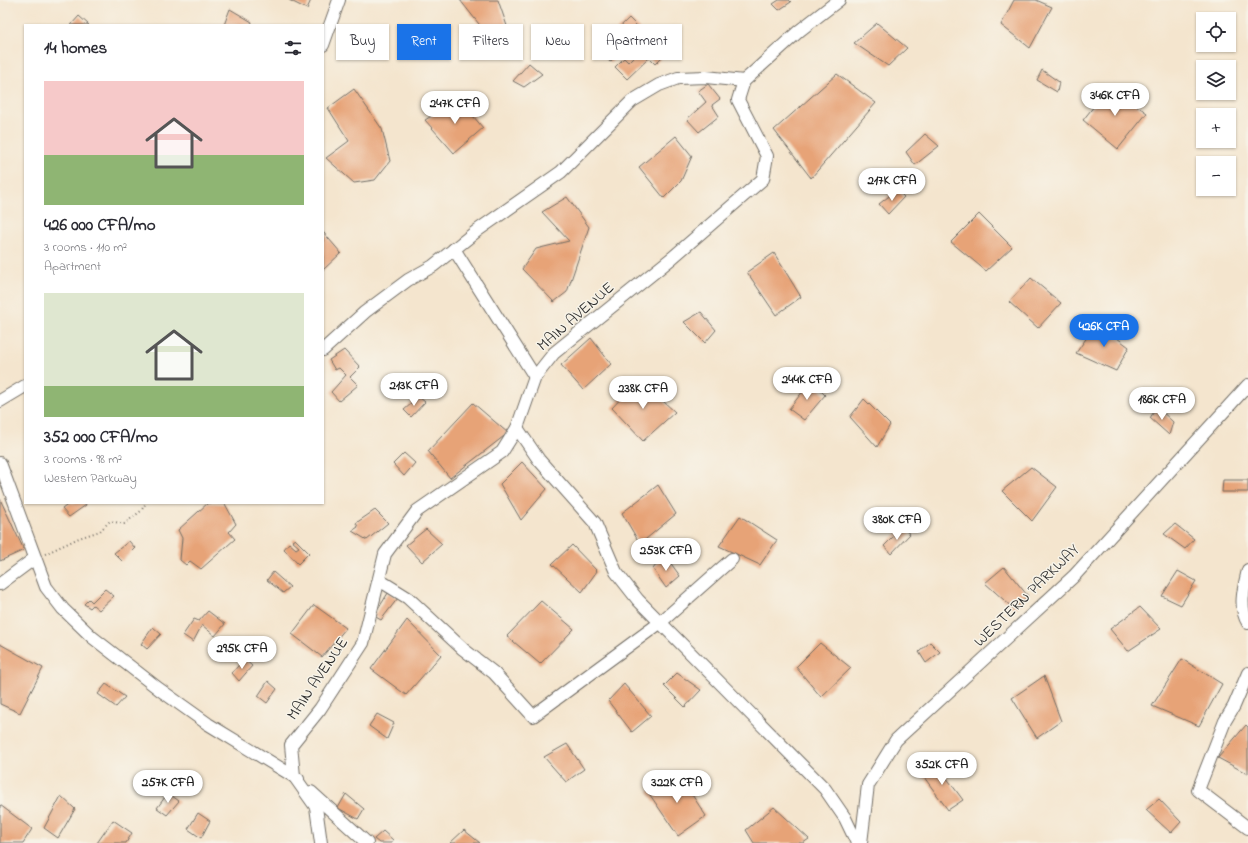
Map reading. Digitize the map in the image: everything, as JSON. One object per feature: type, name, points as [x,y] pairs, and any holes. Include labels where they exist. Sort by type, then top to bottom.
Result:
[{"type":"street","points":[[324,42],[339,0]]},
{"type":"street","points":[[324,349],[365,312],[408,280],[433,266],[478,230],[561,172],[632,100],[659,85],[678,78],[706,77],[744,82],[799,31],[839,0]]},
{"type":"street","name":"MAIN AVENUE","points":[[321,843],[316,807],[294,776],[291,745],[320,709],[363,643],[385,554],[417,511],[502,452],[517,428],[535,377],[554,353],[672,258],[763,178],[767,156],[738,100],[744,82]]},
{"type":"street","points":[[454,249],[535,377]]},
{"type":"street","name":"WESTERN PARKWAY","points":[[861,843],[868,785],[896,740],[1074,576],[1248,385]]},
{"type":"street","points":[[0,401],[24,387]]},
{"type":"street","points":[[517,428],[539,460],[594,523],[616,572],[638,600],[825,788],[845,818],[857,843]]},
{"type":"street","points":[[0,463],[46,587],[63,609],[92,637],[159,690],[208,724],[294,776],[367,843]]},
{"type":"street","points":[[0,584],[35,558]]},
{"type":"street","points":[[379,580],[408,598],[463,649],[494,673],[533,716],[661,622],[732,559]]},
{"type":"street","points":[[1248,570],[1243,591],[1242,608],[1248,623]]},
{"type":"street","points":[[1248,673],[1234,706],[1225,721],[1198,790],[1248,828]]},
{"type":"path","points":[[35,558],[79,538],[100,531],[110,520],[124,524],[141,511],[145,504]]},
{"type":"building","points":[[289,0],[311,0],[307,9]]},
{"type":"building","points":[[460,0],[498,0],[506,24],[479,24]]},
{"type":"building","points":[[779,0],[789,0],[791,2],[779,10],[773,4]]},
{"type":"building","points":[[1014,0],[1036,0],[1052,7],[1030,48],[1001,25]]},
{"type":"building","points":[[230,9],[252,22],[251,24],[224,24]]},
{"type":"building","points":[[79,16],[88,24],[72,24]]},
{"type":"building","points":[[629,18],[635,24],[623,24]]},
{"type":"building","points":[[877,23],[907,48],[888,66],[854,43]]},
{"type":"building","points":[[622,60],[626,60],[628,62],[630,60],[647,60],[627,79],[615,67]]},
{"type":"building","points":[[651,60],[659,60],[655,64]]},
{"type":"building","points":[[529,63],[542,74],[524,87],[513,81]]},
{"type":"building","points":[[1042,70],[1059,82],[1057,92],[1037,80]]},
{"type":"building","points":[[837,74],[876,103],[811,178],[774,130]]},
{"type":"building","points":[[708,84],[720,99],[712,105],[719,116],[699,132],[687,119],[706,102],[698,91]]},
{"type":"building","points":[[1110,86],[1147,113],[1118,149],[1083,120]]},
{"type":"building","points":[[354,89],[382,129],[390,161],[375,180],[354,183],[326,158],[349,141],[328,108]]},
{"type":"building","points":[[459,99],[483,128],[454,153],[425,120]]},
{"type":"building","points":[[925,134],[939,146],[915,165],[906,152]]},
{"type":"building","points":[[676,136],[692,156],[681,181],[664,198],[639,167]]},
{"type":"building","points":[[897,190],[904,197],[888,214],[879,204]]},
{"type":"building","points":[[567,197],[589,227],[567,292],[554,302],[522,269],[536,249],[569,241],[542,212]]},
{"type":"building","points":[[979,214],[1012,247],[986,271],[951,242]]},
{"type":"building","points":[[324,233],[341,253],[324,269]]},
{"type":"building","points":[[774,253],[801,297],[776,315],[747,272]]},
{"type":"building","points":[[1031,278],[1061,303],[1038,328],[1009,302]]},
{"type":"building","points":[[701,312],[716,330],[705,343],[684,322]]},
{"type":"building","points":[[1097,323],[1129,347],[1116,371],[1076,353]]},
{"type":"building","points":[[591,338],[611,364],[583,390],[561,365]]},
{"type":"building","points":[[344,350],[360,367],[350,377],[358,385],[339,401],[331,392],[346,375],[339,368],[335,370],[329,360]]},
{"type":"building","points":[[639,379],[675,412],[643,441],[612,408]]},
{"type":"building","points":[[811,381],[825,395],[804,420],[789,409]]},
{"type":"building","points":[[419,397],[425,402],[411,417],[404,410]]},
{"type":"building","points":[[864,399],[890,425],[877,447],[850,417]]},
{"type":"building","points":[[473,403],[508,433],[450,478],[428,451]]},
{"type":"building","points":[[1157,407],[1173,422],[1169,435],[1150,418]]},
{"type":"building","points":[[404,453],[415,463],[404,476],[393,464]]},
{"type":"building","points":[[522,462],[547,489],[521,520],[500,484]]},
{"type":"building","points":[[1031,467],[1057,487],[1032,521],[1002,491]]},
{"type":"building","points":[[1223,480],[1248,480],[1248,492],[1222,492]]},
{"type":"building","points":[[658,485],[676,514],[640,544],[622,513]]},
{"type":"building","points":[[0,499],[24,550],[0,561]]},
{"type":"building","points":[[69,504],[86,505],[69,517],[62,509]]},
{"type":"building","points":[[207,504],[225,504],[236,524],[229,532],[235,539],[201,569],[190,561],[186,565],[180,560],[182,538],[178,530]]},
{"type":"building","points":[[375,510],[388,523],[367,540],[352,531],[358,527],[356,523]]},
{"type":"building","points":[[740,516],[777,540],[760,565],[719,546]]},
{"type":"building","points":[[1175,524],[1194,539],[1185,549],[1164,534]]},
{"type":"building","points":[[902,528],[910,534],[891,554],[884,546]]},
{"type":"building","points":[[426,529],[442,544],[422,562],[406,545]]},
{"type":"building","points":[[295,539],[309,553],[298,564],[284,549],[289,543],[296,549],[299,547],[292,541]]},
{"type":"building","points":[[129,541],[135,548],[122,561],[114,553]]},
{"type":"building","points":[[572,545],[597,571],[582,592],[552,564]]},
{"type":"building","points":[[664,554],[680,576],[666,588],[653,569]]},
{"type":"building","points":[[1004,567],[1028,596],[1014,609],[985,583]]},
{"type":"building","points":[[1178,571],[1196,581],[1181,605],[1162,596]]},
{"type":"building","points":[[273,572],[290,587],[283,593],[267,580]]},
{"type":"building","points":[[105,589],[114,596],[99,610],[93,605],[90,608],[84,604],[89,599],[92,602]]},
{"type":"building","points":[[388,593],[398,598],[381,620],[374,616]]},
{"type":"building","points":[[541,601],[574,629],[540,664],[507,636]]},
{"type":"building","points":[[314,605],[346,628],[322,657],[292,634]]},
{"type":"building","points":[[1140,607],[1161,629],[1128,651],[1110,629]]},
{"type":"building","points":[[208,611],[225,624],[215,636],[202,625],[193,642],[183,635],[194,619],[199,621]]},
{"type":"building","points":[[407,620],[441,655],[406,695],[371,669]]},
{"type":"building","points":[[153,627],[161,634],[147,649],[141,644]]},
{"type":"building","points":[[930,642],[940,652],[926,663],[919,652]]},
{"type":"building","points":[[820,643],[851,668],[821,697],[796,667]]},
{"type":"building","points":[[0,644],[43,668],[20,713],[0,704]]},
{"type":"building","points":[[244,659],[252,666],[239,681],[232,673]]},
{"type":"building","points":[[1182,659],[1222,684],[1199,726],[1152,706]]},
{"type":"building","points":[[677,673],[701,690],[685,707],[664,686]]},
{"type":"building","points":[[1044,676],[1061,721],[1037,738],[1012,698]]},
{"type":"building","points":[[268,681],[277,689],[267,703],[258,696]]},
{"type":"building","points":[[106,684],[125,697],[116,707],[98,694]]},
{"type":"building","points":[[624,684],[651,716],[632,732],[608,701]]},
{"type":"building","points":[[377,714],[394,723],[387,739],[369,726]]},
{"type":"building","points":[[1246,725],[1248,727],[1248,774],[1218,758]]},
{"type":"building","points":[[567,744],[584,769],[566,782],[544,757]]},
{"type":"building","points":[[935,762],[963,800],[948,810],[921,773]]},
{"type":"building","points":[[677,772],[706,816],[678,836],[648,792]]},
{"type":"building","points":[[168,793],[179,801],[167,815],[157,808]]},
{"type":"building","points":[[346,794],[364,809],[358,819],[338,808]]},
{"type":"building","points":[[61,796],[75,809],[58,838],[44,828]]},
{"type":"building","points":[[1159,799],[1181,822],[1171,833],[1146,810]]},
{"type":"building","points":[[0,805],[32,829],[23,843],[0,843]]},
{"type":"building","points":[[774,807],[809,839],[803,843],[754,843],[746,830]]},
{"type":"building","points":[[198,813],[210,821],[201,838],[188,829]]},
{"type":"building","points":[[113,820],[132,833],[126,843],[97,843]]},
{"type":"building","points":[[464,830],[480,843],[450,843]]},
{"type":"building","points":[[383,831],[393,840],[391,843],[379,843],[374,839]]}]
